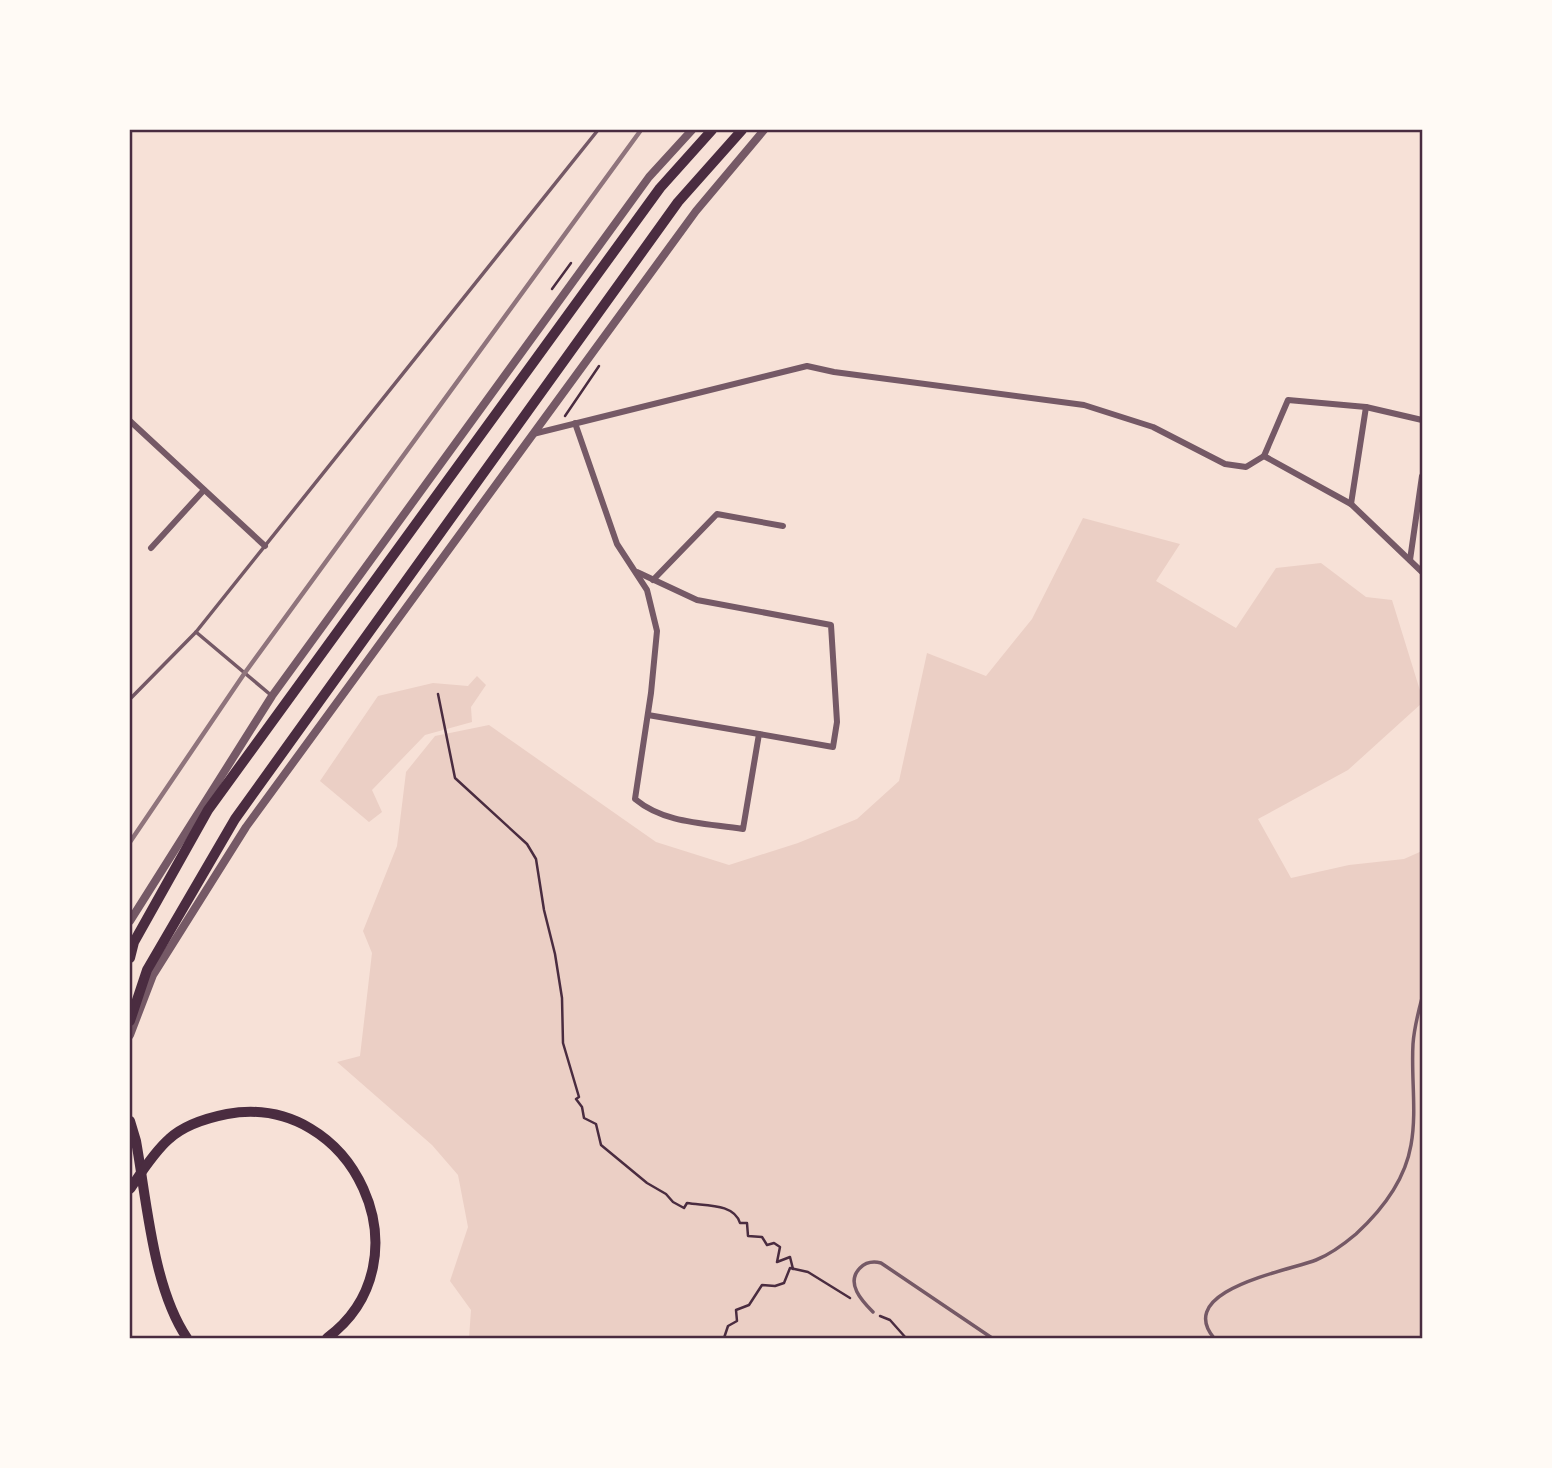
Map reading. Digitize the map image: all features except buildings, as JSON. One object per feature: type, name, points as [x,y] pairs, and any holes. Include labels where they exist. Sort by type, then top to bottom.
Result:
[{"type":"highway","points":[[130,958],[134,942],[208,810],[660,188],[712,130]]},
{"type":"highway","points":[[130,1021],[147,970],[235,819],[678,202],[742,130]]},
{"type":"highway","points":[[130,1189],[169,1139],[193,1124],[219,1116],[239,1112],[264,1113],[294,1121],[314,1130],[334,1144],[355,1169],[372,1211],[375,1222],[375,1253],[360,1301],[327,1339]]},
{"type":"highway","points":[[130,1121],[164,1288],[174,1319],[187,1339]]},
{"type":"street","points":[[130,920],[272,696],[649,177],[692,130]]},
{"type":"street","points":[[130,1035],[153,975],[246,827],[695,211],[764,130]]},
{"type":"street","points":[[532,434],[807,366],[834,372],[1084,405],[1153,427],[1225,464],[1245,467],[1264,456],[1288,400],[1366,407],[1423,420]]},
{"type":"street","points":[[1351,504],[1366,407]]},
{"type":"street","points":[[130,421],[265,546]]},
{"type":"street","points":[[575,423],[617,544],[647,590],[657,631],[635,799],[650,810],[670,818],[743,829],[759,734]]},
{"type":"street","points":[[1264,456],[1351,504],[1423,572]]},
{"type":"street","points":[[1410,560],[1423,476]]},
{"type":"street","points":[[151,548],[204,490]]},
{"type":"street","points":[[653,580],[717,514],[783,526]]},
{"type":"street","points":[[636,571],[696,600],[831,625],[837,722],[833,747],[648,715]]},
{"type":"lane","points":[[130,699],[196,632],[598,130]]},
{"type":"lane","points":[[196,632],[272,696]]},
{"type":"lane","points":[[1214,1339],[1206,1329],[1204,1318],[1213,1302],[1228,1289],[1336,1251],[1357,1233],[1391,1194],[1411,1147],[1413,1044],[1423,998]]},
{"type":"lane","points":[[873,1312],[860,1298],[854,1286],[855,1275],[862,1265],[872,1261],[881,1263],[992,1339]]},
{"type":"path","points":[[564,417],[599,365]]},
{"type":"path","points":[[438,694],[455,778],[527,844],[536,859],[562,998],[563,1043],[579,1097],[576,1099],[582,1107],[584,1118],[596,1124],[601,1145],[673,1202],[684,1208],[687,1203],[729,1209],[737,1214],[740,1223],[747,1223],[748,1236],[762,1237],[767,1245],[774,1243],[780,1247],[777,1262],[790,1257],[793,1269]]},
{"type":"path","points":[[724,1339],[728,1326],[737,1321],[736,1310],[748,1305],[762,1285],[775,1286],[784,1283],[790,1268],[808,1272],[851,1299]]},
{"type":"path","points":[[873,1312],[890,1320],[906,1339]]},
{"type":"shaded area","points":[[1083,518],[1180,544],[1156,581],[1236,628],[1276,568],[1321,563],[1366,597],[1392,600],[1422,703],[1348,770],[1258,819],[1291,878],[1349,865],[1404,859],[1422,851],[1422,1338],[469,1338],[471,1310],[450,1281],[468,1227],[458,1175],[432,1145],[337,1062],[360,1056],[372,953],[363,931],[397,846],[406,772],[435,736],[489,725],[656,842],[729,865],[798,843],[857,819],[899,781],[927,653],[986,676],[1032,619]]},
{"type":"shaded area","points":[[477,676],[486,685],[471,707],[472,722],[425,735],[372,790],[382,812],[369,822],[320,781],[378,696],[433,683],[468,686]]},
{"type":"railway","points":[[130,842],[244,674],[641,130]]}]
